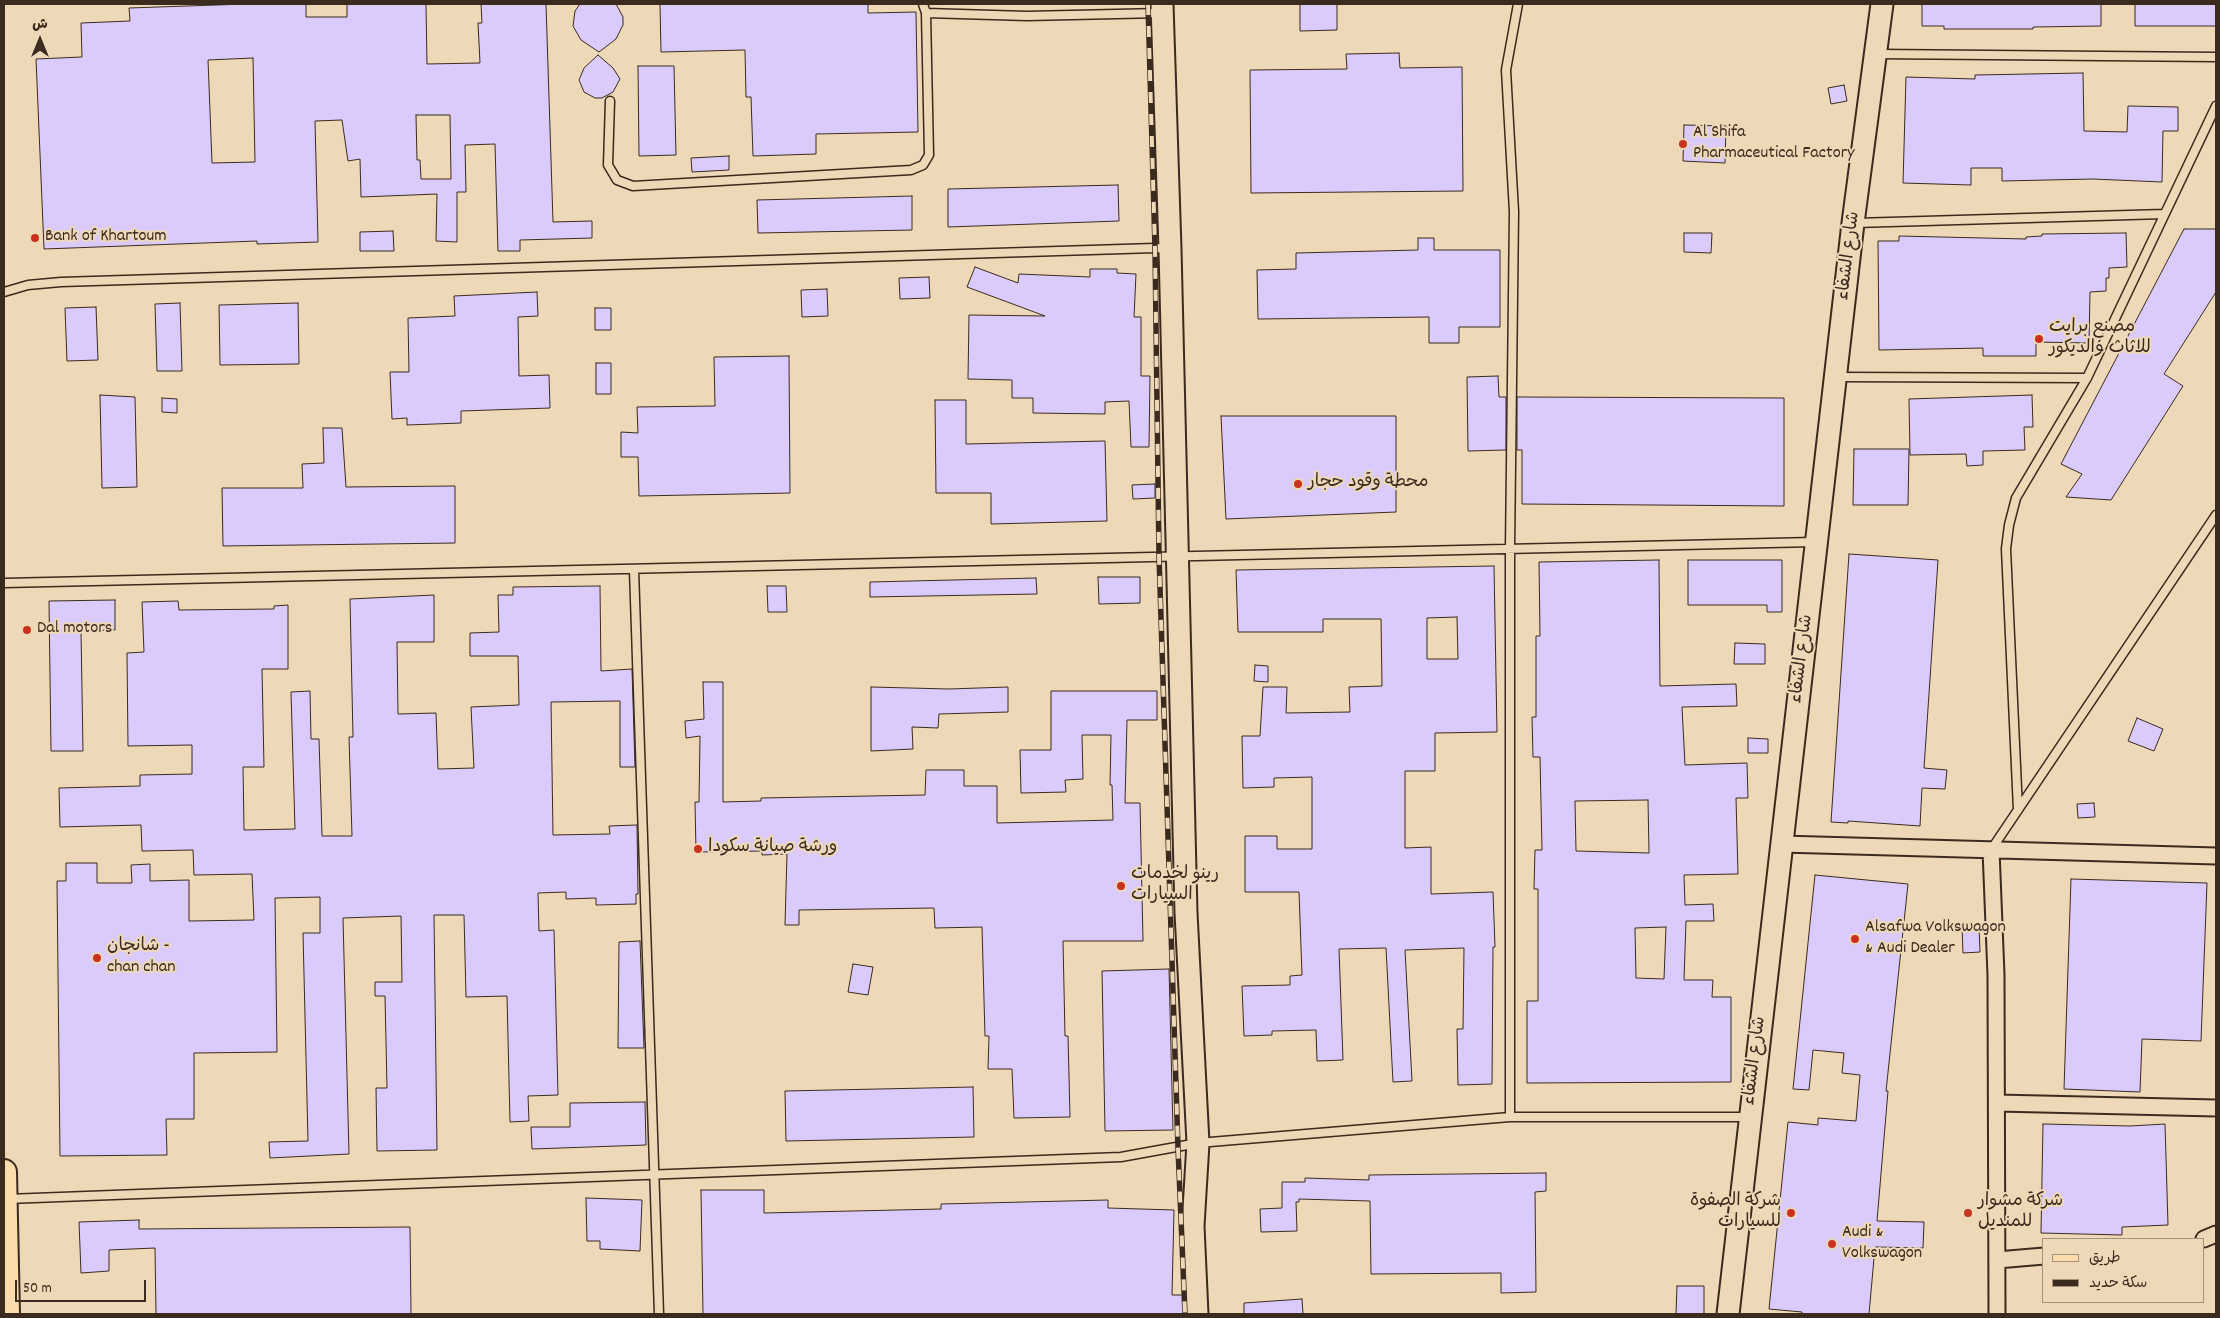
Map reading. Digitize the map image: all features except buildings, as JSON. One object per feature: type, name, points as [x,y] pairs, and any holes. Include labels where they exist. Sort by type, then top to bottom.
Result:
[{"type":"main road","points":[[4,1172],[7,1314]]},
{"type":"street","name":"شارع الشفاء","points":[[1728,1314],[1853,223],[1882,4]]},
{"type":"street","points":[[1162,9],[1170,249],[1186,913],[1198,1143],[1193,1226],[1197,1314]]},
{"type":"street","points":[[1781,844],[2216,856]]},
{"type":"street","points":[[1991,850],[1996,975],[1997,1314]]},
{"type":"street","points":[[1996,1103],[2216,1108]]},
{"type":"street","points":[[1997,1260],[2042,1256]]},
{"type":"lane","points":[[610,101],[608,166],[617,180],[633,186],[911,170],[923,166],[929,155],[926,13],[923,4]]},
{"type":"lane","points":[[1510,1117],[1510,549],[1514,212],[1506,70],[1518,4]]},
{"type":"lane","points":[[926,13],[1027,16],[1162,9]]},
{"type":"lane","points":[[1875,54],[2216,57]]},
{"type":"lane","points":[[2018,810],[2006,549],[2009,525],[2016,498],[2087,378],[2216,106]]},
{"type":"lane","points":[[1853,223],[2164,214]]},
{"type":"lane","points":[[4,292],[28,285],[61,282],[1170,249]]},
{"type":"lane","points":[[1836,377],[2087,378]]},
{"type":"lane","points":[[1991,850],[2216,515]]},
{"type":"lane","points":[[4,583],[1817,542]]},
{"type":"lane","points":[[634,570],[660,1314]]},
{"type":"lane","points":[[5,1199],[1121,1157],[1198,1143],[1510,1117],[1750,1117]]},
{"type":"railway","points":[[1148,4],[1155,248],[1159,556],[1185,1314]]},
{"type":"place","name":"Al Shifa Pharmaceutical Factory","points":[[1683,144]]},
{"type":"place","name":"Bank of Khartoum","points":[[35,238]]},
{"type":"place","name":"مصنع برايت للاثاث والديكور","points":[[2039,339]]},
{"type":"place","name":"محطة وقود حجار","points":[[1298,484]]},
{"type":"place","name":"Dal motors","points":[[27,630]]},
{"type":"place","name":"ورشة صيانة سكودا","points":[[698,849]]},
{"type":"place","name":"رينو لخدمات السيارات","points":[[1121,886]]},
{"type":"place","name":"Alsafwa Volkswagon & Audi Dealer","points":[[1855,939]]},
{"type":"place","name":"شانجان - chan chan","points":[[97,958]]},
{"type":"place","name":"شركة الصفوة للسيارات","points":[[1791,1213]]},
{"type":"place","name":"شركة مشوار للمنديل","points":[[1968,1213]]},
{"type":"place","name":"Audi & Volkswagon","points":[[1832,1244]]}]
